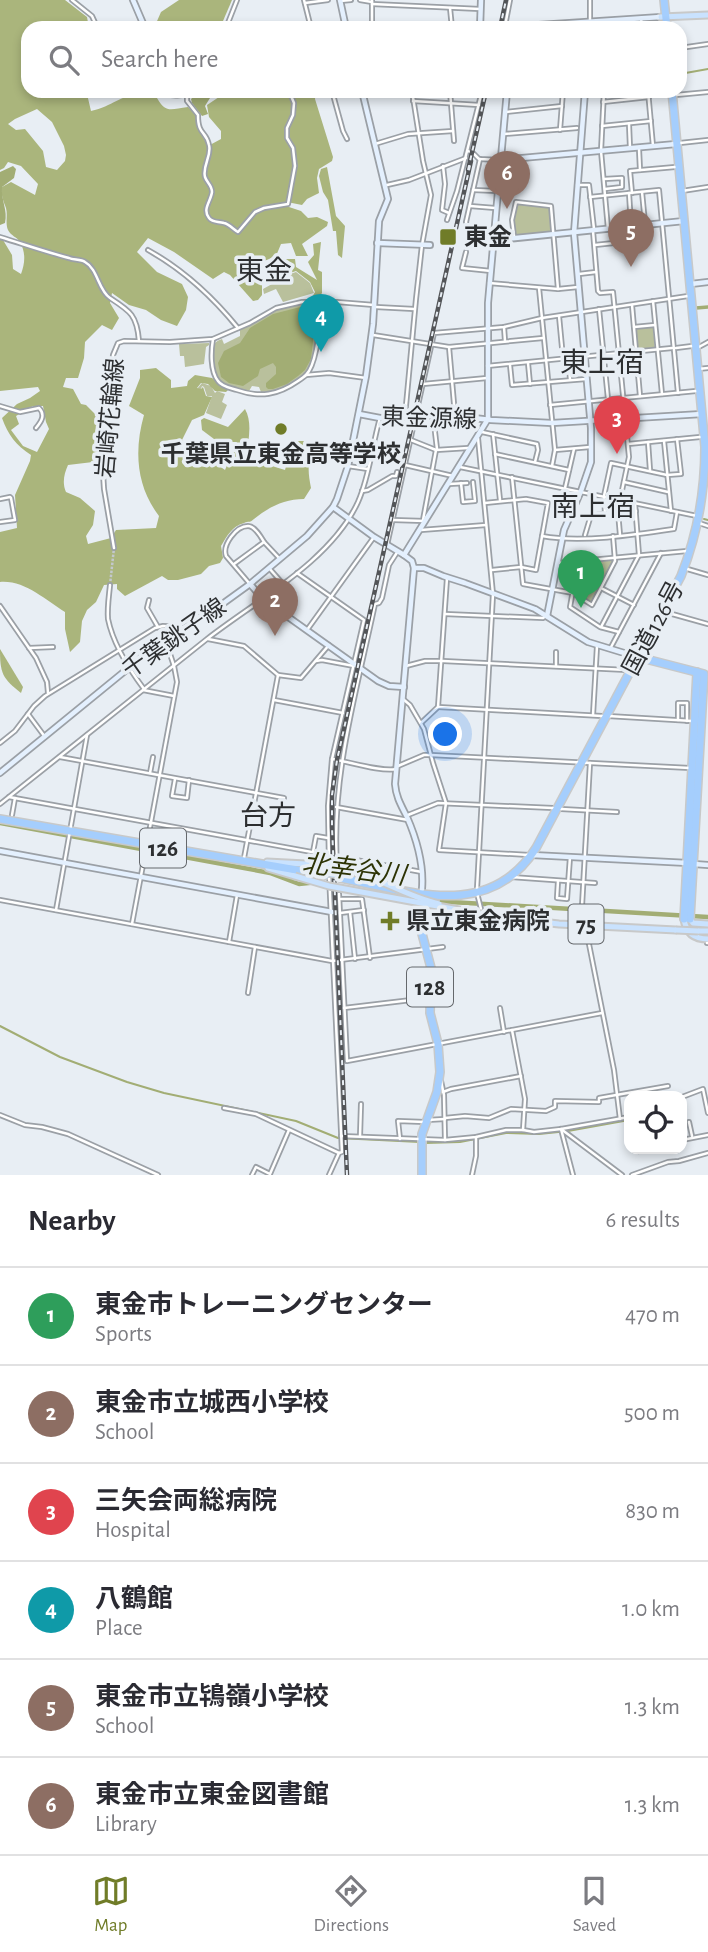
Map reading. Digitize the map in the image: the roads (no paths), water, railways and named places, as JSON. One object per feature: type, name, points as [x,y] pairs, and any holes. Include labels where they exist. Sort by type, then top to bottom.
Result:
[{"type":"highway","points":[[662,0],[664,21]]},
{"type":"highway","name":"国道126号","points":[[422,891],[478,895],[511,877],[530,855],[583,763],[627,670],[684,568],[698,520],[707,473],[703,414],[688,296],[682,191],[671,98]]},
{"type":"highway","name":"国道126号","points":[[675,144],[675,167],[690,284],[696,391],[703,414]]},
{"type":"highway","name":"国道126号","points":[[605,716],[674,583],[698,520],[704,437]]},
{"type":"highway","points":[[636,657],[703,673],[687,915]]},
{"type":"highway","name":"126","points":[[0,817],[208,855],[326,871]]},
{"type":"highway","name":"126","points":[[146,844],[326,871],[422,891]]},
{"type":"highway","name":"国道126号","points":[[478,895],[530,855]]},
{"type":"highway","name":"128","points":[[422,891],[421,923],[431,968],[430,1013],[438,1044],[440,1080],[422,1140],[422,1175]]},
{"type":"main road","points":[[664,17],[708,15]]},
{"type":"main road","name":"75","points":[[208,855],[329,886],[497,917],[559,924],[708,931]]},
{"type":"main road","name":"75","points":[[326,871],[356,870],[416,898],[497,917]]},
{"type":"main road","points":[[687,915],[693,923],[708,924]]},
{"type":"main road","points":[[687,915],[687,930],[697,938],[708,941]]},
{"type":"street","points":[[72,0],[94,21]]},
{"type":"street","points":[[133,0],[142,21]]},
{"type":"street","points":[[229,21],[237,0]]},
{"type":"street","points":[[309,21],[305,2],[328,0]]},
{"type":"street","points":[[344,21],[340,1],[351,0]]},
{"type":"street","points":[[360,0],[397,6],[481,9]]},
{"type":"street","points":[[397,0],[397,6]]},
{"type":"street","points":[[480,21],[481,0]]},
{"type":"street","points":[[506,21],[510,0]]},
{"type":"street","points":[[590,0],[590,21],[664,17]]},
{"type":"street","points":[[372,2],[372,21]]},
{"type":"street","points":[[450,8],[451,21]]},
{"type":"street","points":[[687,47],[708,44]]},
{"type":"street","points":[[687,92],[708,92]]},
{"type":"street","points":[[188,98],[189,105],[198,115],[200,131],[209,143],[211,153],[205,170],[205,178],[212,192],[206,211],[208,217],[214,222],[227,223],[238,232],[255,212],[288,204],[295,166],[293,148],[287,138],[287,128],[293,114],[292,98]]},
{"type":"street","points":[[334,98],[347,139]]},
{"type":"street","name":"東金源線","points":[[364,98],[388,201],[379,219],[373,335],[359,414],[380,418],[455,415],[552,424],[703,414]]},
{"type":"street","points":[[405,416],[414,309],[431,195],[413,98]]},
{"type":"street","points":[[451,98],[454,141]]},
{"type":"street","points":[[447,220],[480,98]]},
{"type":"street","points":[[424,521],[488,419],[489,283],[506,98]]},
{"type":"street","points":[[560,130],[563,98]]},
{"type":"street","points":[[547,616],[567,520],[589,469],[592,447],[574,233],[584,98]]},
{"type":"street","points":[[603,98],[601,151],[608,229]]},
{"type":"street","points":[[603,102],[640,98]]},
{"type":"street","points":[[649,98],[653,146]]},
{"type":"street","points":[[414,101],[479,105]]},
{"type":"street","points":[[504,112],[562,106]]},
{"type":"street","points":[[601,127],[651,121]]},
{"type":"street","points":[[629,124],[630,148]]},
{"type":"street","points":[[502,134],[578,128]]},
{"type":"street","points":[[375,144],[408,134],[453,131]]},
{"type":"street","points":[[468,151],[480,159],[499,160],[708,140]]},
{"type":"street","points":[[638,147],[640,170]]},
{"type":"street","points":[[386,186],[466,158]]},
{"type":"street","points":[[467,228],[480,159]]},
{"type":"street","points":[[443,166],[445,184],[442,210],[449,214]]},
{"type":"street","points":[[594,245],[633,241],[630,171],[675,167]]},
{"type":"street","points":[[604,179],[622,178],[622,188],[605,189]]},
{"type":"street","points":[[577,186],[589,185],[598,292],[613,292],[629,457],[620,500]]},
{"type":"street","points":[[682,191],[708,187]]},
{"type":"street","points":[[473,190],[497,191]]},
{"type":"street","points":[[590,197],[659,190],[678,393]]},
{"type":"street","points":[[642,192],[645,225]]},
{"type":"street","points":[[514,239],[512,220],[516,202],[551,206],[558,289]]},
{"type":"street","points":[[470,206],[495,208]]},
{"type":"street","points":[[477,242],[682,221]]},
{"type":"street","points":[[0,237],[85,261],[95,273],[105,293],[127,309],[134,318],[139,341]]},
{"type":"street","points":[[377,243],[430,245]]},
{"type":"street","points":[[148,250],[182,271],[208,293],[238,328]]},
{"type":"street","points":[[466,252],[462,268],[491,271]]},
{"type":"street","points":[[577,274],[596,272]]},
{"type":"street","points":[[690,284],[708,282]]},
{"type":"street","points":[[489,283],[558,289],[578,287]]},
{"type":"street","points":[[539,288],[555,450],[552,466]]},
{"type":"street","points":[[387,545],[434,333],[504,327],[542,318],[688,296]]},
{"type":"street","points":[[653,301],[662,394]]},
{"type":"street","name":"岩崎花輪線","points":[[114,548],[104,489],[102,457],[113,355],[122,341],[213,339],[276,308],[302,302],[337,302],[414,309]]},
{"type":"street","points":[[213,339],[214,372],[217,381],[223,386],[246,394],[263,395],[284,390],[306,375],[314,359],[318,321],[313,302]]},
{"type":"street","points":[[632,304],[640,396]]},
{"type":"street","points":[[600,309],[608,399]]},
{"type":"street","points":[[559,316],[563,358]]},
{"type":"street","points":[[634,327],[655,325]]},
{"type":"street","points":[[504,327],[505,341]]},
{"type":"street","points":[[373,335],[449,347],[544,338]]},
{"type":"street","points":[[487,366],[694,347],[708,342]]},
{"type":"street","points":[[449,347],[455,415]]},
{"type":"street","points":[[568,358],[570,380]]},
{"type":"street","points":[[528,362],[530,384]]},
{"type":"street","points":[[510,364],[512,385],[586,379]]},
{"type":"street","points":[[698,369],[708,368]]},
{"type":"street","points":[[306,375],[330,373],[366,377]]},
{"type":"street","points":[[423,384],[487,377]]},
{"type":"street","points":[[550,405],[696,391]]},
{"type":"street","points":[[0,406],[20,412],[39,408],[42,417],[36,428]]},
{"type":"street","name":"千葉銚子線","points":[[0,773],[165,639],[250,584],[307,536],[333,507],[341,489],[359,414]]},
{"type":"street","points":[[404,555],[424,521],[436,450],[433,415]]},
{"type":"street","points":[[0,804],[230,620],[297,573],[330,542],[358,503],[380,418]]},
{"type":"street","points":[[482,432],[537,444],[535,462]]},
{"type":"street","points":[[493,434],[500,501]]},
{"type":"street","points":[[628,444],[704,437]]},
{"type":"street","points":[[478,438],[493,594],[479,852],[478,895],[481,909]]},
{"type":"street","points":[[606,513],[604,496],[611,463],[667,474],[681,474],[677,439]]},
{"type":"street","points":[[411,440],[436,450],[472,447]]},
{"type":"street","points":[[664,440],[671,511]]},
{"type":"street","points":[[648,442],[650,471]]},
{"type":"street","points":[[555,450],[592,447]]},
{"type":"street","points":[[565,488],[574,449]]},
{"type":"street","points":[[495,454],[569,470]]},
{"type":"street","points":[[405,465],[454,476]]},
{"type":"street","points":[[348,466],[368,469]]},
{"type":"street","points":[[460,467],[677,512],[708,526]]},
{"type":"street","points":[[362,491],[396,476],[397,472]]},
{"type":"street","points":[[512,477],[523,584],[573,593],[592,605],[615,561],[613,536]]},
{"type":"street","points":[[461,483],[463,502],[475,501],[473,482]]},
{"type":"street","points":[[624,482],[669,492]]},
{"type":"street","points":[[449,484],[467,483]]},
{"type":"street","points":[[0,499],[11,498],[15,520],[0,522]]},
{"type":"street","points":[[485,503],[526,499],[548,503],[536,569],[522,567],[492,570]]},
{"type":"street","points":[[601,627],[639,555],[635,503]]},
{"type":"street","points":[[333,507],[412,561],[414,568],[396,793],[420,853],[422,891]]},
{"type":"street","points":[[585,537],[591,515],[636,511]]},
{"type":"street","points":[[618,512],[620,535]]},
{"type":"street","points":[[542,536],[562,539],[674,529],[677,512]]},
{"type":"street","points":[[393,520],[424,521]]},
{"type":"street","points":[[421,530],[486,525]]},
{"type":"street","points":[[279,558],[253,527],[248,526],[231,537],[224,551],[263,599],[384,684],[404,687]]},
{"type":"street","points":[[307,631],[374,537]]},
{"type":"street","points":[[233,564],[264,542]]},
{"type":"street","points":[[337,865],[336,807],[341,760],[375,604],[382,598],[389,565],[398,551]]},
{"type":"street","points":[[558,563],[687,551]]},
{"type":"street","points":[[610,649],[661,553]]},
{"type":"street","points":[[578,561],[570,607],[601,627],[619,632]]},
{"type":"street","points":[[268,567],[283,584]]},
{"type":"street","points":[[414,568],[424,568],[535,609],[597,646],[636,657]]},
{"type":"street","points":[[684,568],[708,575]]},
{"type":"street","points":[[297,573],[364,620],[332,759],[328,806],[342,1152],[339,1153],[329,1175]]},
{"type":"street","points":[[421,723],[438,707],[447,578]]},
{"type":"street","points":[[110,585],[108,618],[129,668],[143,690],[174,696]]},
{"type":"street","points":[[601,588],[634,605]]},
{"type":"street","points":[[149,600],[147,608],[158,627]]},
{"type":"street","points":[[0,606],[44,674],[48,693]]},
{"type":"street","points":[[662,611],[708,624]]},
{"type":"street","points":[[445,614],[547,616]]},
{"type":"street","points":[[0,743],[15,731],[39,700],[48,693],[158,627],[184,627]]},
{"type":"street","points":[[132,924],[177,682],[165,639]]},
{"type":"street","points":[[207,639],[244,646],[278,674],[300,678],[329,645]]},
{"type":"street","points":[[593,715],[597,646]]},
{"type":"street","points":[[29,648],[53,647]]},
{"type":"street","points":[[556,652],[556,667]]},
{"type":"street","points":[[316,660],[354,665]]},
{"type":"street","points":[[406,666],[425,661],[443,661],[627,670]]},
{"type":"street","points":[[244,858],[278,674]]},
{"type":"street","points":[[403,699],[410,705],[424,729],[446,803],[439,850],[708,865]]},
{"type":"street","points":[[274,700],[343,713]]},
{"type":"street","points":[[678,720],[678,703],[687,703],[698,721]]},
{"type":"street","points":[[438,707],[698,721]]},
{"type":"street","points":[[28,714],[44,737]]},
{"type":"street","points":[[56,910],[88,735]]},
{"type":"street","points":[[332,759],[383,770],[396,768],[425,755],[708,769]]},
{"type":"street","points":[[60,757],[284,798]]},
{"type":"street","points":[[150,773],[153,757]]},
{"type":"street","points":[[583,763],[588,810],[582,906],[584,922]]},
{"type":"street","points":[[175,778],[172,796],[187,798],[189,780]]},
{"type":"street","points":[[9,797],[422,872]]},
{"type":"street","points":[[12,815],[15,798]]},
{"type":"street","points":[[336,807],[407,818],[429,806],[446,803],[617,812]]},
{"type":"street","points":[[313,852],[316,836],[328,838]]},
{"type":"street","points":[[0,851],[332,912]]},
{"type":"street","points":[[558,881],[557,898],[567,899],[570,857]]},
{"type":"street","points":[[511,877],[595,883]]},
{"type":"street","points":[[229,942],[237,895]]},
{"type":"street","points":[[370,958],[362,899],[339,897],[347,1061],[602,1013]]},
{"type":"street","points":[[0,900],[334,961],[443,947]]},
{"type":"street","points":[[340,913],[364,910]]},
{"type":"street","points":[[351,912],[355,959]]},
{"type":"street","points":[[586,929],[620,1119]]},
{"type":"street","points":[[247,993],[256,947]]},
{"type":"street","points":[[344,1008],[430,998]]},
{"type":"street","points":[[500,1008],[504,1032]]},
{"type":"street","points":[[512,1030],[525,1098],[523,1130]]},
{"type":"street","points":[[443,1092],[521,1076]]},
{"type":"street","points":[[440,1080],[445,1140]]},
{"type":"street","points":[[400,1139],[398,1121],[465,1116],[489,1118],[511,1109],[546,1111],[555,1107],[555,1101],[598,1102],[599,1098],[668,1086]]},
{"type":"street","points":[[687,1095],[703,1089],[708,1113]]},
{"type":"street","points":[[360,1104],[360,1137]]},
{"type":"street","points":[[223,1108],[251,1113],[339,1153]]},
{"type":"street","points":[[0,1115],[29,1126],[68,1134],[158,1175]]},
{"type":"street","points":[[341,1136],[445,1140],[506,1130],[534,1132],[561,1129],[624,1118]]},
{"type":"street","points":[[689,1122],[692,1137]]},
{"type":"street","points":[[561,1129],[573,1175]]},
{"type":"street","points":[[561,1129],[622,1175]]},
{"type":"street","points":[[252,1175],[256,1167],[270,1175],[289,1130]]},
{"type":"street","points":[[687,1138],[708,1135]]},
{"type":"street","points":[[472,1175],[476,1137]]},
{"type":"street","points":[[632,1175],[668,1162],[708,1153]]},
{"type":"street","points":[[648,1170],[650,1175]]},
{"type":"waterway","points":[[687,73],[708,69]]},
{"type":"waterway","points":[[696,308],[708,307]]},
{"type":"waterway","points":[[704,519],[708,520]]},
{"type":"waterway","name":"北幸谷川","points":[[0,823],[270,873],[299,884],[318,882]]},
{"type":"waterway","name":"北幸谷川","points":[[367,891],[414,898]]},
{"type":"waterway","name":"北幸谷川","points":[[433,901],[708,917]]},
{"type":"waterway","points":[[0,1026],[60,1057],[164,1093],[296,1121],[338,1138],[420,1142]]},
{"type":"waterway","points":[[425,1143],[460,1142],[506,1133],[568,1131],[624,1121]]},
{"type":"tunnel","points":[[110,585],[114,548]]},
{"type":"railway","points":[[502,21],[506,0]]},
{"type":"railway","points":[[468,170],[484,98]]},
{"type":"railway","points":[[347,1175],[332,795],[337,760],[471,161]]},
{"type":"place","name":"東金市立東金図書館","points":[[507,209]]},
{"type":"place","name":"東金","points":[[448,237]]},
{"type":"place","name":"東金市立鴇嶺小学校","points":[[631,267]]},
{"type":"place","name":"八鶴館","points":[[321,352]]},
{"type":"place","name":"千葉県立東金高等学校","points":[[281,429]]},
{"type":"place","name":"三矢会両総病院","points":[[617,454]]},
{"type":"place","name":"東金市トレーニングセンター","points":[[581,608]]},
{"type":"place","name":"東金市立城西小学校","points":[[275,636]]},
{"type":"place","name":"県立東金病院","points":[[390,921]]},
{"type":"district","name":"東金","points":[[264,270]]},
{"type":"district","name":"東上宿","points":[[602,362]]},
{"type":"district","name":"南上宿","points":[[593,506]]},
{"type":"district","name":"台方","points":[[268,815]]}]
